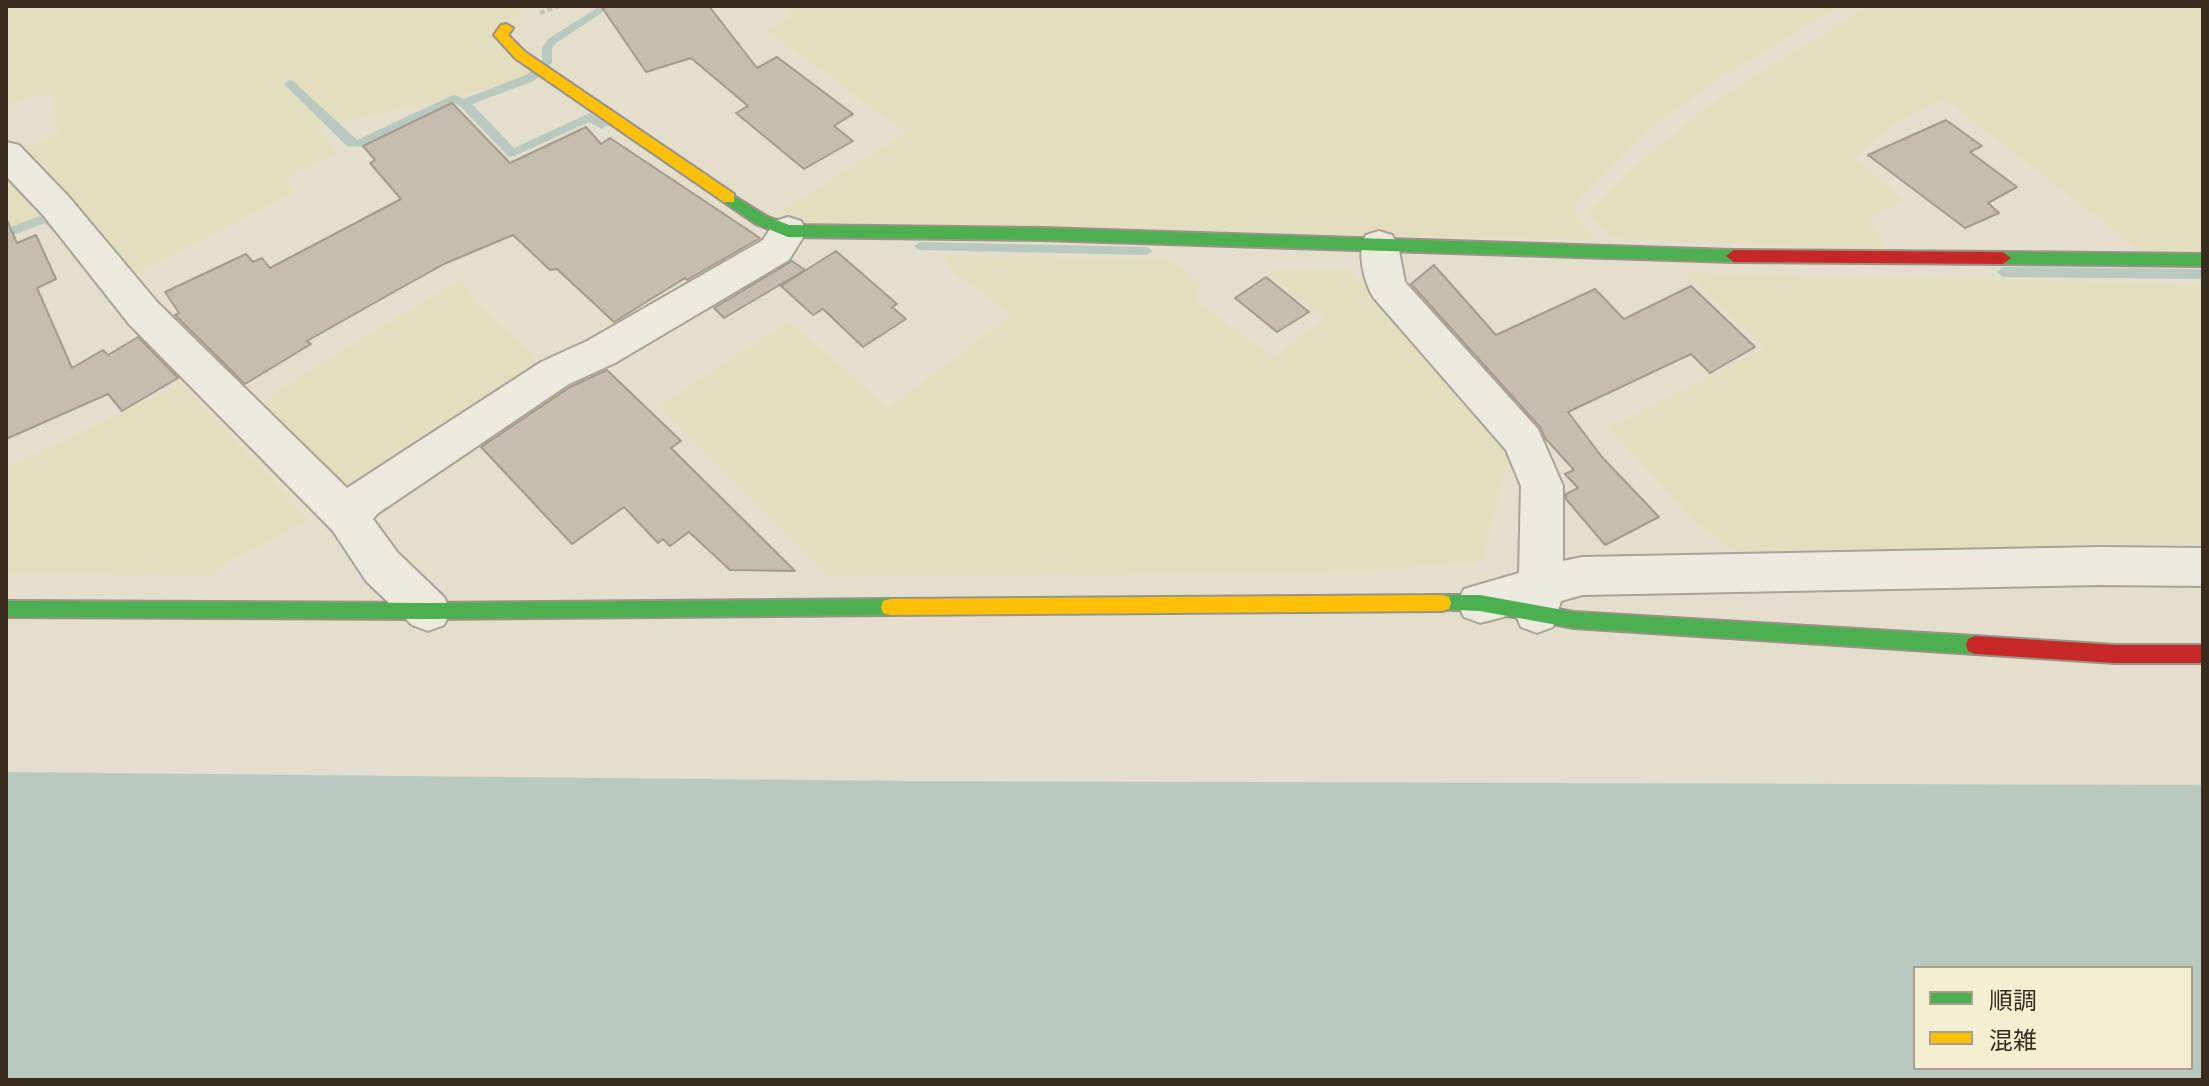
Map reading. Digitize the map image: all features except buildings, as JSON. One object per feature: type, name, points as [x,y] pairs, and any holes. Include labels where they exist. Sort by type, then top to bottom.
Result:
[{"type":"street","points":[[506,28],[501,35],[505,43],[539,68],[761,220],[788,231],[1042,234],[1381,254],[2203,260]]},
{"type":"street","points":[[6,154],[56,206],[143,313],[348,518],[382,567],[428,611]]},
{"type":"street","points":[[348,518],[362,501],[517,396],[555,373],[601,352],[776,250],[788,231]]},
{"type":"street","points":[[1381,254],[1387,287],[1523,441],[1542,486],[1539,600]]},
{"type":"street","points":[[6,609],[428,611],[1480,603],[1539,600],[1582,576],[2084,566],[2203,567]]},
{"type":"street","points":[[1539,600],[1574,620],[2115,654],[2203,654]]},
{"type":"shaded area","points":[[6,6],[520,6],[521,17],[507,21],[529,75],[494,87],[349,121],[334,119],[319,126],[337,154],[286,179],[295,192],[133,276],[20,150],[58,135],[51,94],[6,104]]},
{"type":"shaded area","points":[[785,6],[1842,6],[1725,75],[1648,130],[1577,201],[1574,213],[1596,240],[802,223],[777,213],[906,133],[766,30],[791,17]]},
{"type":"shaded area","points":[[1868,6],[2203,6],[2203,254],[2143,253],[1944,99],[1895,123],[1855,159],[1905,200],[1869,219],[1888,251],[1612,238],[1588,213],[1632,168],[1717,99]]},
{"type":"shaded area","points":[[6,170],[44,214],[6,229]]},
{"type":"shaded area","points":[[945,256],[1171,259],[1201,284],[1195,300],[1274,357],[1325,318],[1271,276],[1268,270],[1352,269],[1370,298],[1500,434],[1509,457],[1483,562],[1324,573],[830,577],[659,406],[789,321],[889,408],[1011,315],[956,274],[946,263]]},
{"type":"shaded area","points":[[1686,273],[2203,284],[2203,544],[1738,553],[1695,522],[1608,428],[1764,348]]},
{"type":"shaded area","points":[[460,279],[477,302],[536,358],[530,367],[338,490],[264,414],[268,401],[284,386]]},
{"type":"shaded area","points":[[182,384],[310,520],[223,565],[216,576],[6,573],[6,467]]},
{"type":"shaded area","points":[[6,772],[908,781],[2203,785],[2203,1080],[6,1080]]},
{"type":"waterway","points":[[464,103],[530,78],[547,63],[547,48],[552,41],[607,6]]},
{"type":"waterway","points":[[289,84],[351,143],[358,144],[455,99],[464,103]]},
{"type":"waterway","points":[[464,103],[512,153],[590,117],[602,125]]},
{"type":"waterway","points":[[6,234],[47,217],[58,229]]},
{"type":"waterway","points":[[920,246],[1147,251]]},
{"type":"waterway","points":[[2003,272],[2203,274]]},
{"type":"traffic: fast","points":[[729,198],[761,220],[788,231],[1042,234],[1734,256]]},
{"type":"traffic: fast","points":[[2003,258],[2203,260]]},
{"type":"traffic: fast","points":[[1442,603],[1480,603],[1574,620],[1975,645]]},
{"type":"traffic: fast","points":[[6,609],[428,611],[890,607]]},
{"type":"traffic: slow","points":[[506,28],[501,35],[520,55],[729,198]]},
{"type":"traffic: slow","points":[[890,607],[1442,603]]},
{"type":"traffic: jam","points":[[1734,256],[2003,258]]},
{"type":"traffic: jam","points":[[1975,645],[2115,654],[2203,654]]}]
